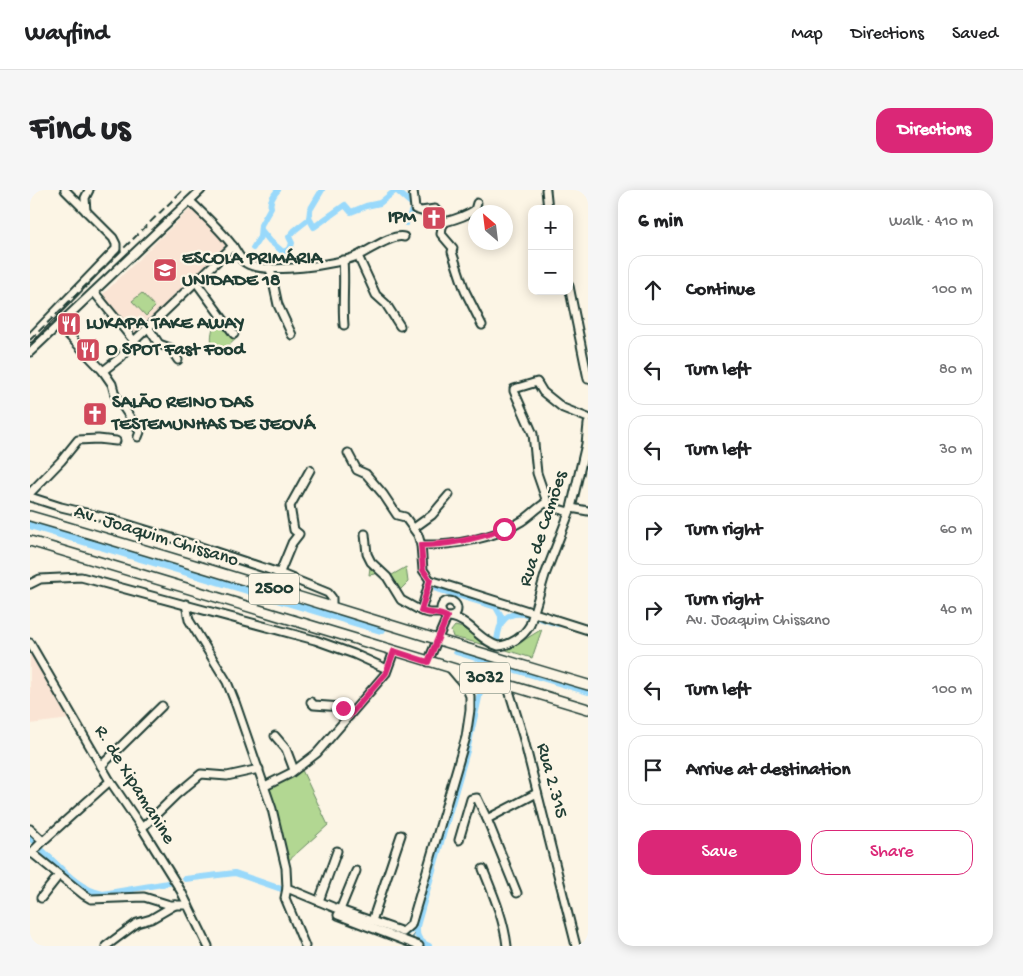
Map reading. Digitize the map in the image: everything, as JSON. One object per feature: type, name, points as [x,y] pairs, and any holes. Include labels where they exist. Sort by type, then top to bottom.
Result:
[{"type":"main road","name":"Av. Joaquim Chissano","points":[[30,516],[588,685]]},
{"type":"main road","name":"2500","points":[[30,541],[382,648]]},
{"type":"main road","name":"3032","points":[[382,648],[588,709]]},
{"type":"street","points":[[30,338],[116,249],[113,238],[65,190]]},
{"type":"street","points":[[86,211],[85,198],[89,190]]},
{"type":"street","points":[[30,352],[201,190]]},
{"type":"street","points":[[413,190],[415,209],[436,209],[445,222]]},
{"type":"street","points":[[546,190],[548,205]]},
{"type":"street","points":[[190,201],[233,246],[246,263],[252,266],[270,268],[316,266],[358,256],[379,244],[401,236],[404,237]]},
{"type":"street","points":[[477,203],[475,210],[471,213],[445,222],[442,227],[442,234],[453,248],[452,252],[465,290],[482,325]]},
{"type":"street","points":[[103,370],[121,357],[148,327],[233,246]]},
{"type":"street","points":[[358,256],[376,295],[386,304],[400,326]]},
{"type":"street","points":[[343,260],[345,278],[342,285],[344,325]]},
{"type":"street","points":[[270,268],[278,305],[292,335]]},
{"type":"street","points":[[196,282],[234,334]]},
{"type":"street","points":[[94,292],[134,341]]},
{"type":"street","points":[[571,295],[588,379]]},
{"type":"street","points":[[59,325],[103,370],[112,384],[113,392],[122,408],[140,432],[138,437]]},
{"type":"street","points":[[148,327],[159,344],[170,348],[178,360]]},
{"type":"street","points":[[588,418],[563,408],[543,392],[535,381],[514,389],[533,434],[537,473],[547,502],[551,507],[588,511]]},
{"type":"street","name":"Rua de Camões","points":[[446,615],[460,620],[485,640],[498,646],[509,644],[526,632],[530,626],[545,575],[570,510],[580,476],[588,424]]},
{"type":"street","points":[[116,441],[98,439],[78,440],[30,495],[61,507],[107,518],[279,573],[328,593],[332,598],[332,606]]},
{"type":"street","points":[[348,453],[357,470],[366,474],[383,494],[396,515],[405,518],[414,528],[421,545],[423,570],[430,580],[588,630]]},
{"type":"street","points":[[273,589],[292,543],[298,534],[294,530],[290,506],[310,470]]},
{"type":"street","points":[[580,476],[588,472]]},
{"type":"street","points":[[414,528],[432,515],[449,495]]},
{"type":"street","points":[[421,545],[454,543],[480,538],[523,521],[547,502]]},
{"type":"street","points":[[365,534],[367,554],[371,562],[387,577],[401,600],[421,611],[446,615],[428,662]]},
{"type":"street","points":[[30,584],[40,579],[81,577],[315,640],[354,654],[387,669]]},
{"type":"street","points":[[421,611],[430,580]]},
{"type":"street","points":[[186,604],[189,620],[231,690],[265,786],[286,868],[286,892],[305,946]]},
{"type":"street","name":"R. de Xipamanine","points":[[30,643],[110,781],[142,828],[188,905],[208,946]]},
{"type":"street","points":[[265,786],[294,770],[317,753],[386,673],[394,651]]},
{"type":"street","points":[[339,912],[403,932],[411,925],[466,737],[470,710],[468,690],[450,668]]},
{"type":"street","name":"Rua 2.315","points":[[507,684],[523,736],[576,946]]},
{"type":"street","points":[[311,702],[314,705],[342,707],[349,716]]},
{"type":"street","points":[[101,766],[162,706]]},
{"type":"street","points":[[275,736],[286,749],[294,770]]},
{"type":"street","points":[[142,828],[201,774],[227,776],[259,769]]},
{"type":"street","points":[[110,781],[31,854],[91,899],[144,897],[175,905],[188,905]]},
{"type":"street","points":[[487,819],[538,793]]},
{"type":"street","points":[[459,840],[471,800],[474,798],[478,800],[487,819],[517,893]]},
{"type":"street","points":[[30,829],[43,841]]},
{"type":"street","points":[[372,921],[401,835]]},
{"type":"street","points":[[319,901],[337,851]]},
{"type":"street","points":[[483,869],[495,897],[506,933],[507,946]]},
{"type":"street","points":[[339,912],[356,871]]},
{"type":"street","points":[[42,898],[59,875]]},
{"type":"street","points":[[286,892],[319,901],[339,912],[414,945]]},
{"type":"street","points":[[106,946],[137,923],[152,919],[175,905]]},
{"type":"shaded area","name":"ESCOLA PRIMÁRIA UNIDADE 18","points":[[193,206],[231,243],[134,335],[100,297]]},
{"type":"shaded area","points":[[30,648],[70,719],[30,724]]},
{"type":"green space","points":[[142,293],[155,307],[146,316],[132,301]]},
{"type":"green space","points":[[221,315],[237,338],[217,356],[211,341],[214,324]]},
{"type":"green space","points":[[371,560],[382,570],[392,575],[406,567],[408,582],[397,593],[380,573],[369,575]]},
{"type":"green space","points":[[455,626],[463,628],[485,645],[453,637],[451,631]]},
{"type":"green space","points":[[542,629],[532,658],[503,649],[521,642]]},
{"type":"green space","points":[[301,768],[328,825],[287,862],[267,782]]},
{"type":"waterway","points":[[253,248],[260,237],[261,225],[271,207],[272,198],[278,190]]},
{"type":"waterway","points":[[261,230],[283,252],[290,249],[292,243],[289,237],[309,219],[310,210],[322,190]]},
{"type":"waterway","points":[[309,218],[314,227],[345,205],[351,212],[380,203],[396,190],[412,204],[413,208],[406,223]]},
{"type":"waterway","points":[[30,524],[381,629]]},
{"type":"waterway","points":[[437,589],[496,607],[501,616],[501,623]]},
{"type":"waterway","points":[[497,640],[503,621],[508,616],[514,614],[529,615],[558,624]]},
{"type":"waterway","points":[[456,652],[588,692]]},
{"type":"waterway","points":[[485,674],[488,662]]},
{"type":"waterway","points":[[429,946],[419,938],[417,926],[467,751],[482,684]]},
{"type":"waterway","points":[[30,838],[35,843]]},
{"type":"waterway","points":[[43,851],[78,883],[94,892],[103,894],[174,882]]},
{"type":"waterway","points":[[185,879],[235,873],[290,892]]},
{"type":"waterway","points":[[414,940],[412,940],[417,926]]},
{"type":"waterway","points":[[390,931],[401,935],[417,926]]},
{"type":"railway","points":[[30,340],[183,190]]},
{"type":"place","name":"IPM","points":[[434,218]]},
{"type":"place","name":"ESCOLA PRIMÁRIA UNIDADE 18","points":[[165,270]]},
{"type":"place","name":"LUKAPA TAKE AWAY","points":[[69,324]]},
{"type":"place","name":"O SPOT Fast Food","points":[[88,350]]},
{"type":"place","name":"SALÃO REINO DAS TESTEMUNHAS DE JEOVÁ","points":[[95,414]]},
{"type":"route","points":[[343,708],[349,716],[386,673],[394,651],[428,662],[447,617],[442,613],[421,611],[430,580],[423,570],[421,545],[454,543],[480,538],[504,529]]}]
